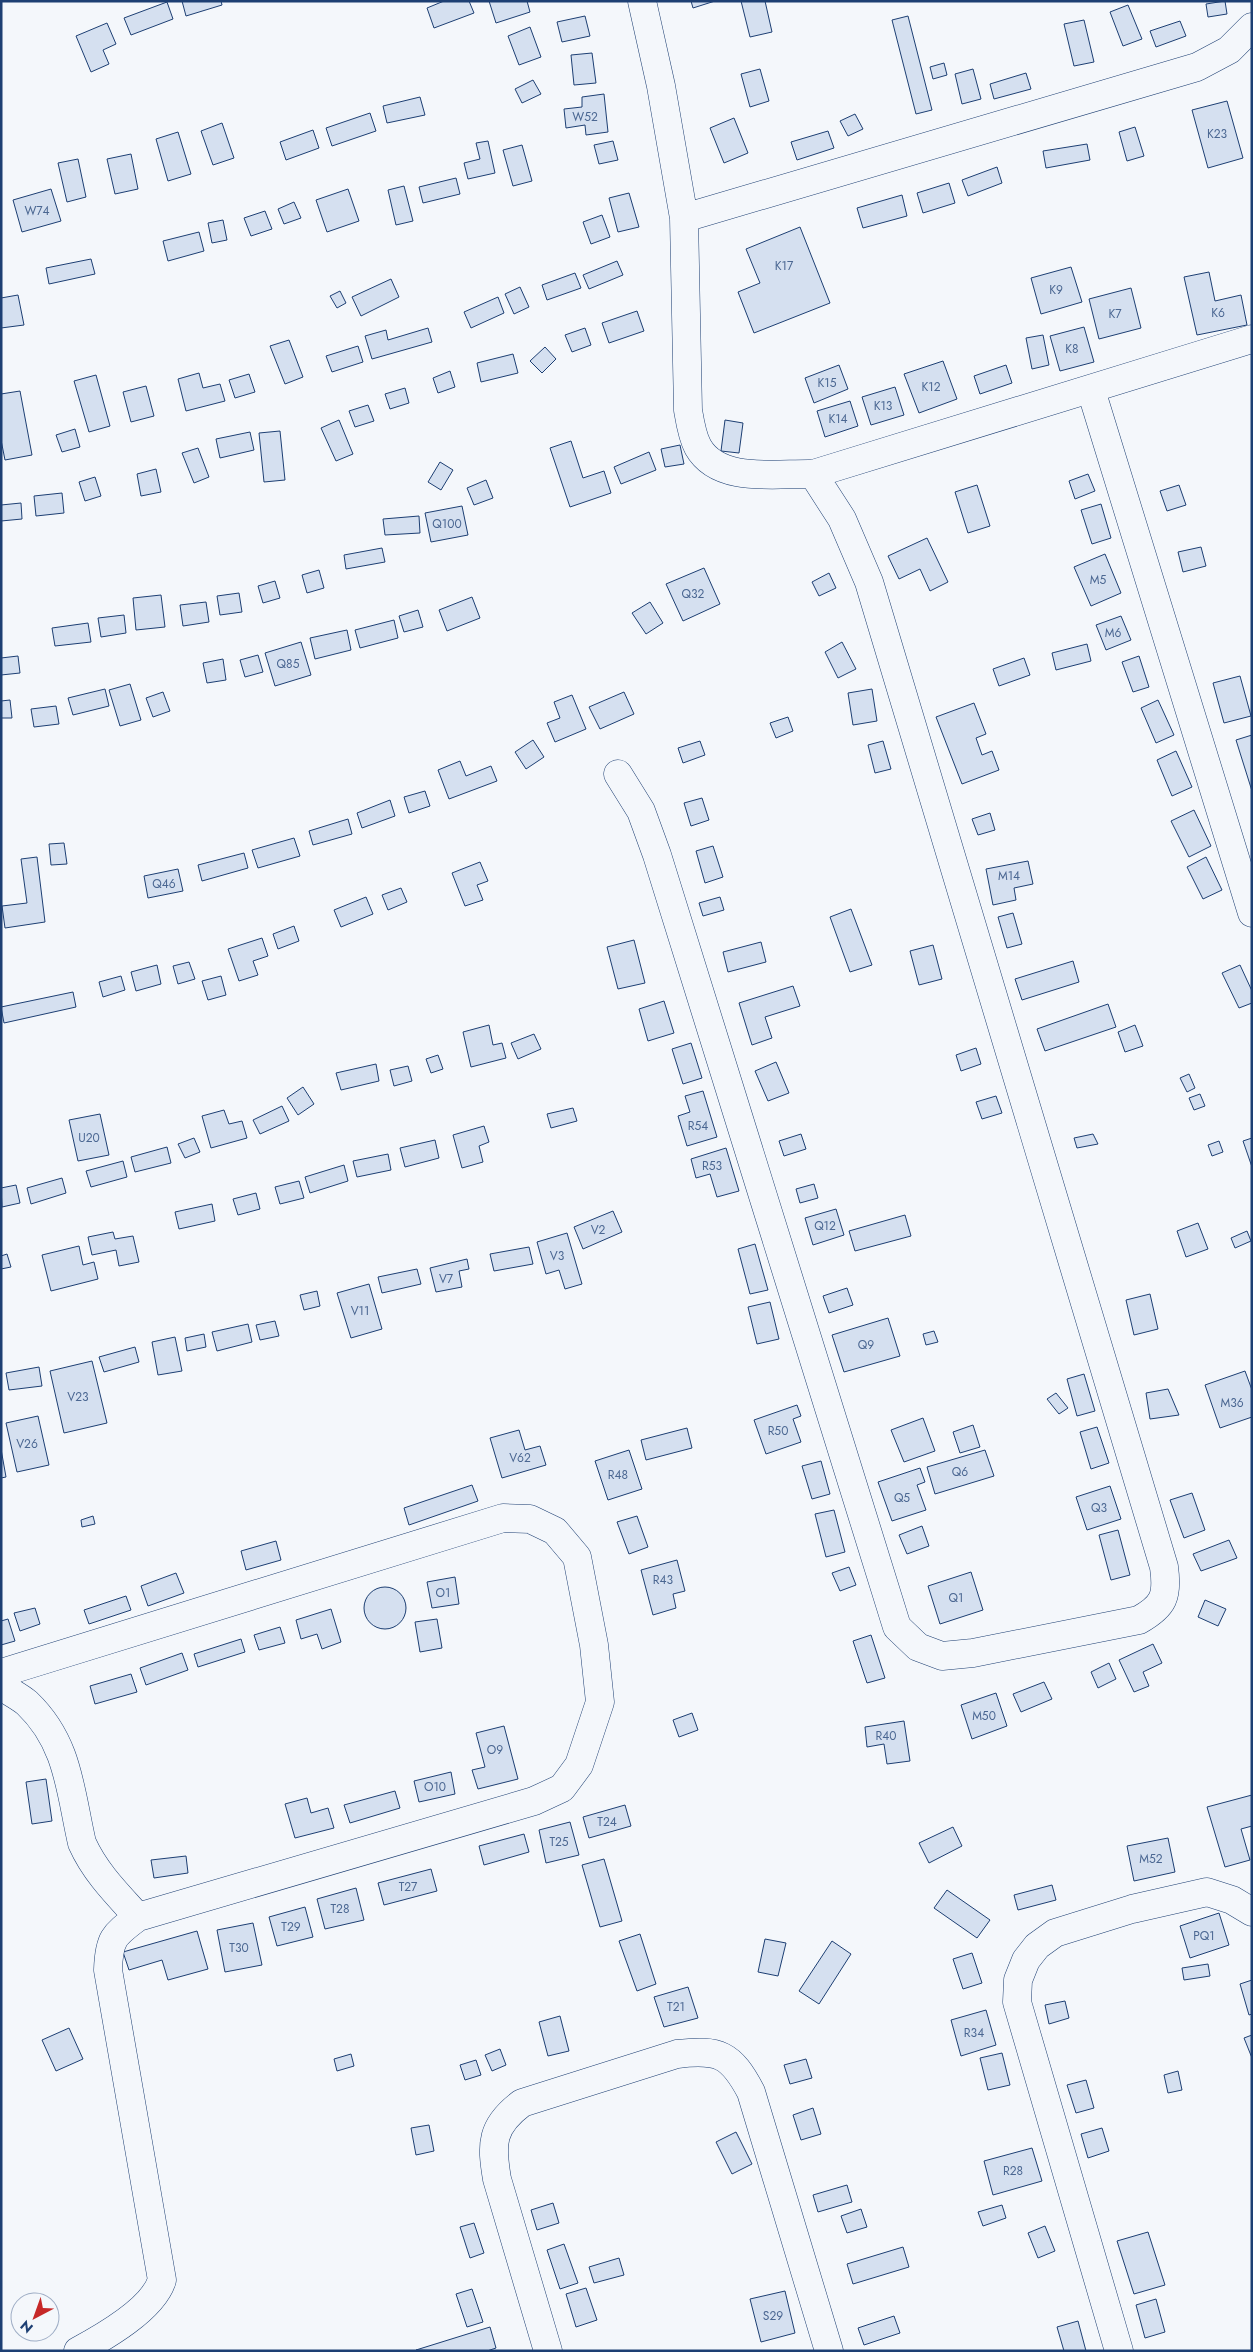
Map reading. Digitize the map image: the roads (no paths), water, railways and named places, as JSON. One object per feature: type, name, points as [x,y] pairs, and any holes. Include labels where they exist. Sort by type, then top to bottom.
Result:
[{"type":"street","points":[[642,1],[661,86],[684,218],[688,410],[698,448],[715,465],[737,473],[813,474],[1252,339]]},
{"type":"street","points":[[684,218],[1197,67],[1229,50],[1252,27]]},
{"type":"street","points":[[1091,390],[1252,913]]},
{"type":"street","points":[[618,774],[641,811],[657,855],[898,1627],[918,1646],[942,1656],[973,1653],[1139,1620],[1153,1612],[1162,1602],[1166,1585],[1158,1548],[869,582],[842,519],[813,474]]},
{"type":"street","points":[[1,1673],[503,1518],[530,1519],[555,1531],[577,1557],[594,1645],[600,1702],[578,1765],[562,1788],[534,1801],[138,1917],[117,1933],[109,1949],[108,1970],[162,2280],[154,2295],[131,2316],[103,2337],[78,2351]]},
{"type":"street","points":[[1,1686],[26,1702],[46,1723],[61,1750],[82,1843],[88,1856],[97,1872],[138,1917]]},
{"type":"street","points":[[1119,2351],[1017,2002],[1018,1980],[1026,1960],[1037,1946],[1055,1933],[1132,1909],[1207,1892],[1232,1900],[1252,1912]]},
{"type":"street","points":[[548,2351],[497,2179],[492,2153],[495,2135],[506,2114],[522,2103],[677,2054],[698,2051],[722,2055],[740,2070],[751,2092],[829,2351]]}]
